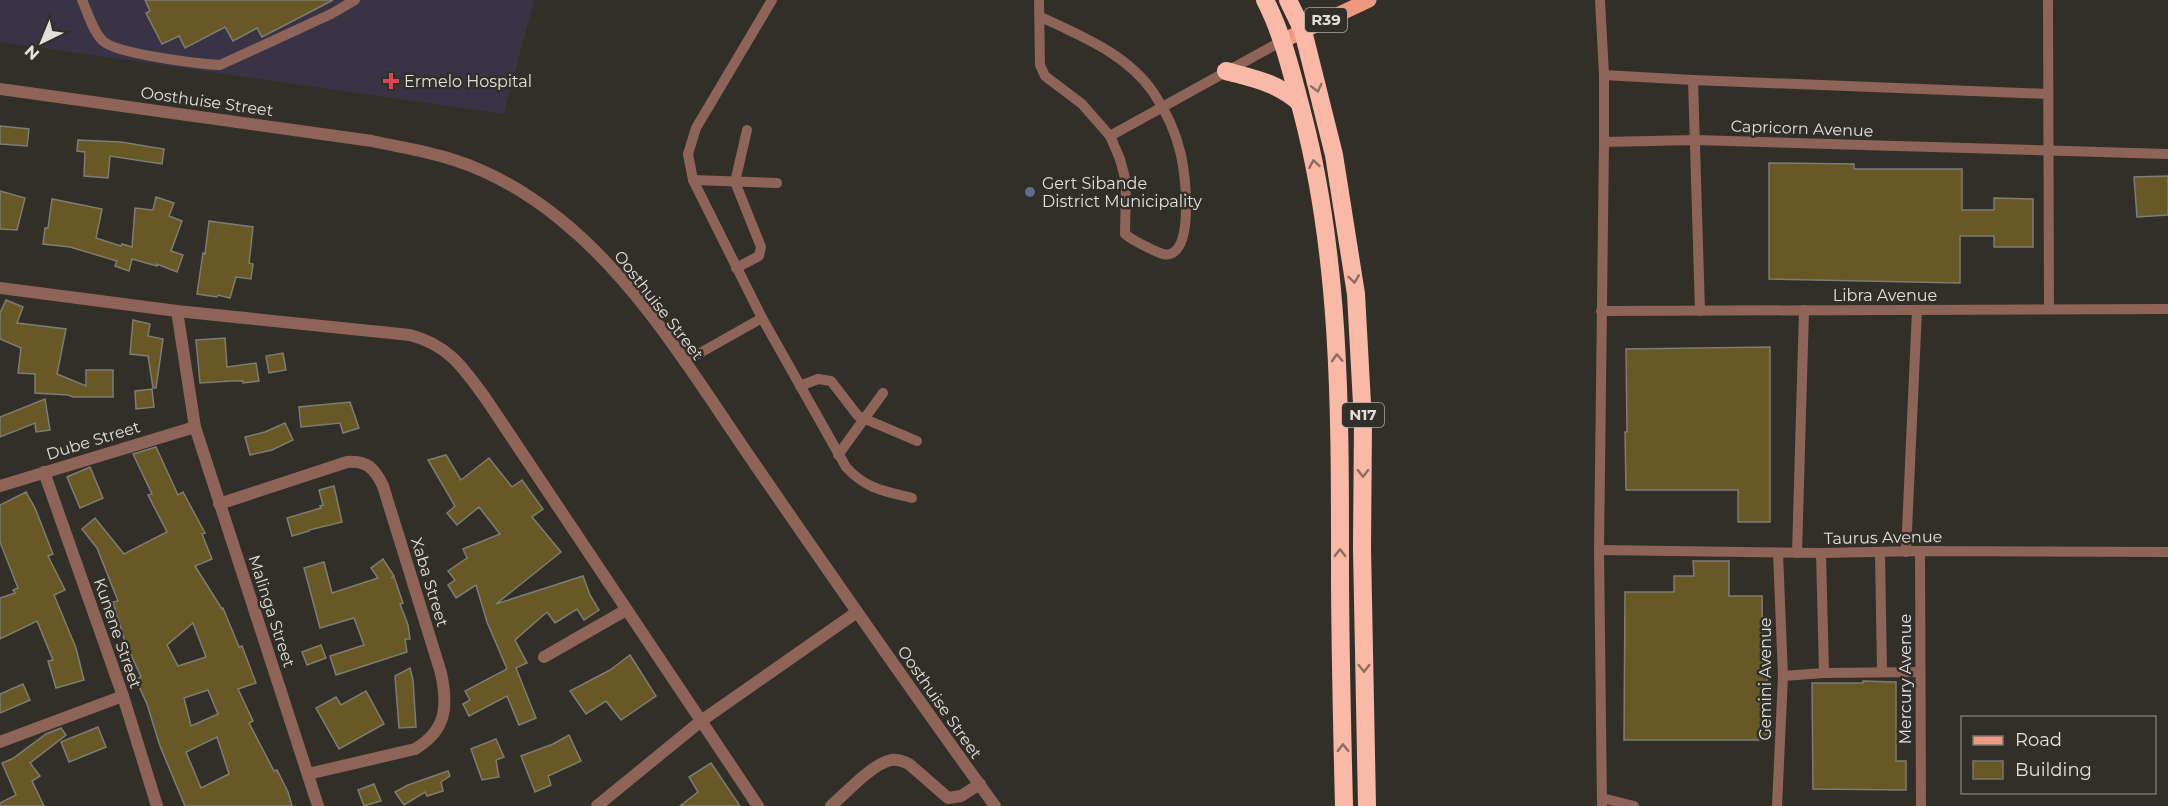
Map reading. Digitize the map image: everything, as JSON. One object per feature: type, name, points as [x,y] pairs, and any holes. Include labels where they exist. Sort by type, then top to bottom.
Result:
[{"type":"highway","name":"N17","points":[[1265,0],[1282,41],[1310,144],[1334,297],[1340,448],[1344,806]]},
{"type":"highway","name":"N17","points":[[1288,0],[1303,31],[1336,165],[1356,294],[1363,422],[1362,548],[1367,806]]},
{"type":"highway","points":[[1226,72],[1271,83],[1299,102]]},
{"type":"main road","name":"R39","points":[[1282,41],[1370,0]]},
{"type":"street","name":"Oosthuise Street","points":[[0,89],[372,141],[454,160],[485,172],[516,189],[560,219],[595,250],[627,286],[684,362],[995,806]]},
{"type":"street","points":[[0,288],[410,336],[438,345],[462,368],[486,399],[758,806]]},
{"type":"street","name":"Malinga Street","points":[[177,310],[195,427],[318,806]]},
{"type":"street","name":"Dube Street","points":[[0,486],[195,427]]},
{"type":"street","name":"Xaba Street","points":[[219,504],[348,462],[358,461],[374,469],[383,486],[438,661],[445,691],[444,711],[435,733],[415,749],[308,774]]},
{"type":"street","name":"Kunene Street","points":[[44,472],[123,696],[157,806]]},
{"type":"street","points":[[544,657],[626,610]]},
{"type":"street","points":[[597,806],[701,721],[857,612]]},
{"type":"street","points":[[0,742],[123,696]]},
{"type":"street","points":[[831,806],[872,770],[889,760],[909,764],[948,798],[960,796],[980,784]]},
{"type":"lane","points":[[82,0],[99,36],[112,48],[220,65],[331,14],[355,0]]},
{"type":"lane","points":[[772,0],[693,135],[687,154],[693,180],[762,318],[846,467],[862,483],[912,498]]},
{"type":"lane","points":[[1039,0],[1041,70],[1045,76],[1082,104],[1110,136],[1120,159],[1126,182],[1125,234],[1162,254],[1178,250],[1183,238],[1185,192],[1181,155],[1172,126],[1162,108],[1147,85],[1123,62],[1098,44],[1041,17]]},
{"type":"lane","points":[[1600,0],[1604,75],[1599,550],[1602,802],[1634,806]]},
{"type":"lane","points":[[2048,0],[2049,309]]},
{"type":"lane","points":[[1110,136],[1282,41]]},
{"type":"lane","points":[[1604,75],[2048,94]]},
{"type":"lane","points":[[1693,80],[1700,311]]},
{"type":"lane","points":[[736,268],[759,256],[761,247],[735,182],[747,130]]},
{"type":"lane","name":"Capricorn Avenue","points":[[1604,142],[1695,140],[2168,154]]},
{"type":"lane","points":[[693,180],[777,183]]},
{"type":"lane","name":"Libra Avenue","points":[[1601,310],[2168,309]]},
{"type":"lane","points":[[1797,553],[1804,310]]},
{"type":"lane","points":[[1906,552],[1917,310]]},
{"type":"lane","points":[[684,362],[762,318]]},
{"type":"lane","points":[[800,386],[818,379],[831,381],[858,416],[917,441]]},
{"type":"lane","points":[[838,455],[883,393]]},
{"type":"lane","name":"Taurus Avenue","points":[[1599,550],[1778,553],[2168,552]]},
{"type":"lane","name":"Mercury Avenue","points":[[1920,551],[1921,806]]},
{"type":"lane","name":"Gemini Avenue","points":[[1777,806],[1783,675],[1778,553]]},
{"type":"lane","points":[[1821,553],[1824,673]]},
{"type":"lane","points":[[1880,553],[1882,672]]},
{"type":"lane","points":[[1783,675],[1920,672]]},
{"type":"shaded area","name":"Ermelo Hospital","points":[[0,0],[534,0],[504,114],[0,42]]},
{"type":"building","points":[[145,0],[333,0],[262,37],[257,28],[233,41],[225,27],[185,48],[179,36],[162,44],[146,13],[150,11]]},
{"type":"building","points":[[0,126],[29,129],[27,146],[0,144]]},
{"type":"building","points":[[78,140],[121,142],[164,149],[162,164],[110,156],[108,178],[84,176],[85,152],[77,151]]},
{"type":"building","points":[[1769,163],[1854,164],[1854,169],[1962,169],[1962,210],[1994,210],[1994,198],[2033,199],[2033,247],[1994,247],[1994,236],[1960,236],[1960,283],[1769,279]]},
{"type":"building","points":[[2168,176],[2168,215],[2137,217],[2134,177]]},
{"type":"building","points":[[0,191],[25,198],[17,230],[0,229]]},
{"type":"building","points":[[156,197],[174,203],[169,216],[182,221],[171,251],[183,255],[177,272],[157,264],[157,266],[132,259],[129,271],[115,266],[117,261],[70,247],[43,244],[52,199],[102,209],[96,238],[132,247],[135,208],[153,210]]},
{"type":"building","points":[[209,221],[253,227],[249,263],[253,264],[251,279],[236,277],[230,298],[197,294]]},
{"type":"building","points":[[6,300],[23,307],[17,323],[66,329],[57,374],[86,386],[86,370],[113,370],[113,397],[73,397],[35,393],[35,374],[18,373],[21,348],[0,339],[0,313]]},
{"type":"building","points":[[133,320],[150,324],[148,336],[163,339],[156,388],[153,388],[148,356],[130,354]]},
{"type":"building","points":[[225,338],[227,367],[256,363],[259,381],[200,383],[196,340]]},
{"type":"building","points":[[1770,347],[1770,522],[1738,522],[1738,490],[1626,490],[1626,349]]},
{"type":"building","points":[[283,353],[286,370],[269,373],[266,356]]},
{"type":"building","points":[[152,389],[154,407],[136,409],[135,391]]},
{"type":"building","points":[[45,399],[50,430],[36,432],[35,423],[0,437],[0,417]]},
{"type":"building","points":[[350,402],[359,428],[343,433],[340,423],[301,427],[299,407]]},
{"type":"building","points":[[285,423],[293,440],[272,450],[250,455],[245,437],[265,432]]},
{"type":"building","points":[[156,447],[178,495],[183,492],[205,533],[202,534],[212,559],[195,566],[223,608],[239,647],[242,646],[256,683],[238,689],[253,721],[249,723],[274,771],[277,770],[292,806],[185,806],[136,680],[141,677],[124,639],[113,602],[118,601],[97,548],[82,529],[95,518],[124,554],[167,532],[148,495],[152,494],[133,454]],"holes":[[[193,623],[206,657],[178,666],[167,645]],[[208,690],[218,714],[191,726],[184,698]],[[217,737],[229,774],[201,788],[186,752]]]},
{"type":"building","points":[[446,455],[461,480],[489,458],[512,487],[522,480],[543,509],[532,517],[561,552],[496,604],[583,576],[599,610],[584,620],[577,609],[555,623],[547,612],[515,640],[527,663],[516,668],[536,718],[519,725],[507,696],[469,716],[463,704],[470,700],[465,691],[507,669],[487,622],[476,585],[456,598],[448,585],[455,580],[448,571],[467,558],[463,549],[500,534],[479,507],[457,525],[447,513],[455,506],[428,460]]},
{"type":"building","points":[[90,467],[103,498],[80,508],[67,477]]},
{"type":"building","points":[[334,486],[342,522],[292,536],[287,518],[321,508],[320,506],[323,505],[319,490]]},
{"type":"building","points":[[26,492],[35,508],[53,554],[48,556],[65,590],[54,595],[76,648],[84,680],[56,688],[48,661],[53,660],[37,621],[0,639],[0,598],[15,593],[13,590],[18,588],[0,542],[0,505]]},
{"type":"building","points":[[383,559],[394,576],[391,578],[394,577],[403,603],[400,604],[408,625],[410,639],[405,639],[407,652],[336,675],[330,656],[364,645],[354,618],[320,628],[304,568],[324,562],[332,593],[378,578],[371,568]]},
{"type":"building","points":[[1693,561],[1729,561],[1729,596],[1762,596],[1763,673],[1767,673],[1767,740],[1624,740],[1625,592],[1674,592],[1674,576],[1694,576]]},
{"type":"building","points":[[321,645],[326,658],[307,665],[302,652]]},
{"type":"building","points":[[630,655],[656,696],[621,720],[606,701],[586,714],[570,691],[610,670]]},
{"type":"building","points":[[410,668],[416,727],[399,728],[395,676]]},
{"type":"building","points":[[1863,681],[1896,682],[1896,761],[1906,761],[1906,790],[1813,789],[1812,683],[1863,683]]},
{"type":"building","points":[[23,684],[30,700],[0,713],[0,694]]},
{"type":"building","points":[[366,691],[384,724],[339,749],[316,708],[336,697],[341,705]]},
{"type":"building","points":[[98,727],[106,747],[69,762],[61,742]]},
{"type":"building","points":[[61,728],[66,735],[30,763],[40,776],[32,781],[44,806],[0,806],[0,803],[16,795],[2,763],[12,759],[46,734]]},
{"type":"building","points":[[569,735],[581,761],[548,776],[551,785],[535,792],[521,756],[553,744]]},
{"type":"building","points":[[496,739],[504,757],[496,760],[499,777],[482,780],[471,749]]},
{"type":"building","points":[[711,763],[740,806],[680,806],[698,792],[689,777]]},
{"type":"building","points":[[448,771],[450,776],[441,782],[443,791],[427,796],[425,792],[404,805],[395,792],[408,785]]},
{"type":"building","points":[[374,784],[381,801],[364,806],[358,790]]},
{"type":"place","name":"Ermelo Hospital","points":[[391,81]]},
{"type":"place","name":"Gert Sibande District Municipality","points":[[1030,192]]}]
